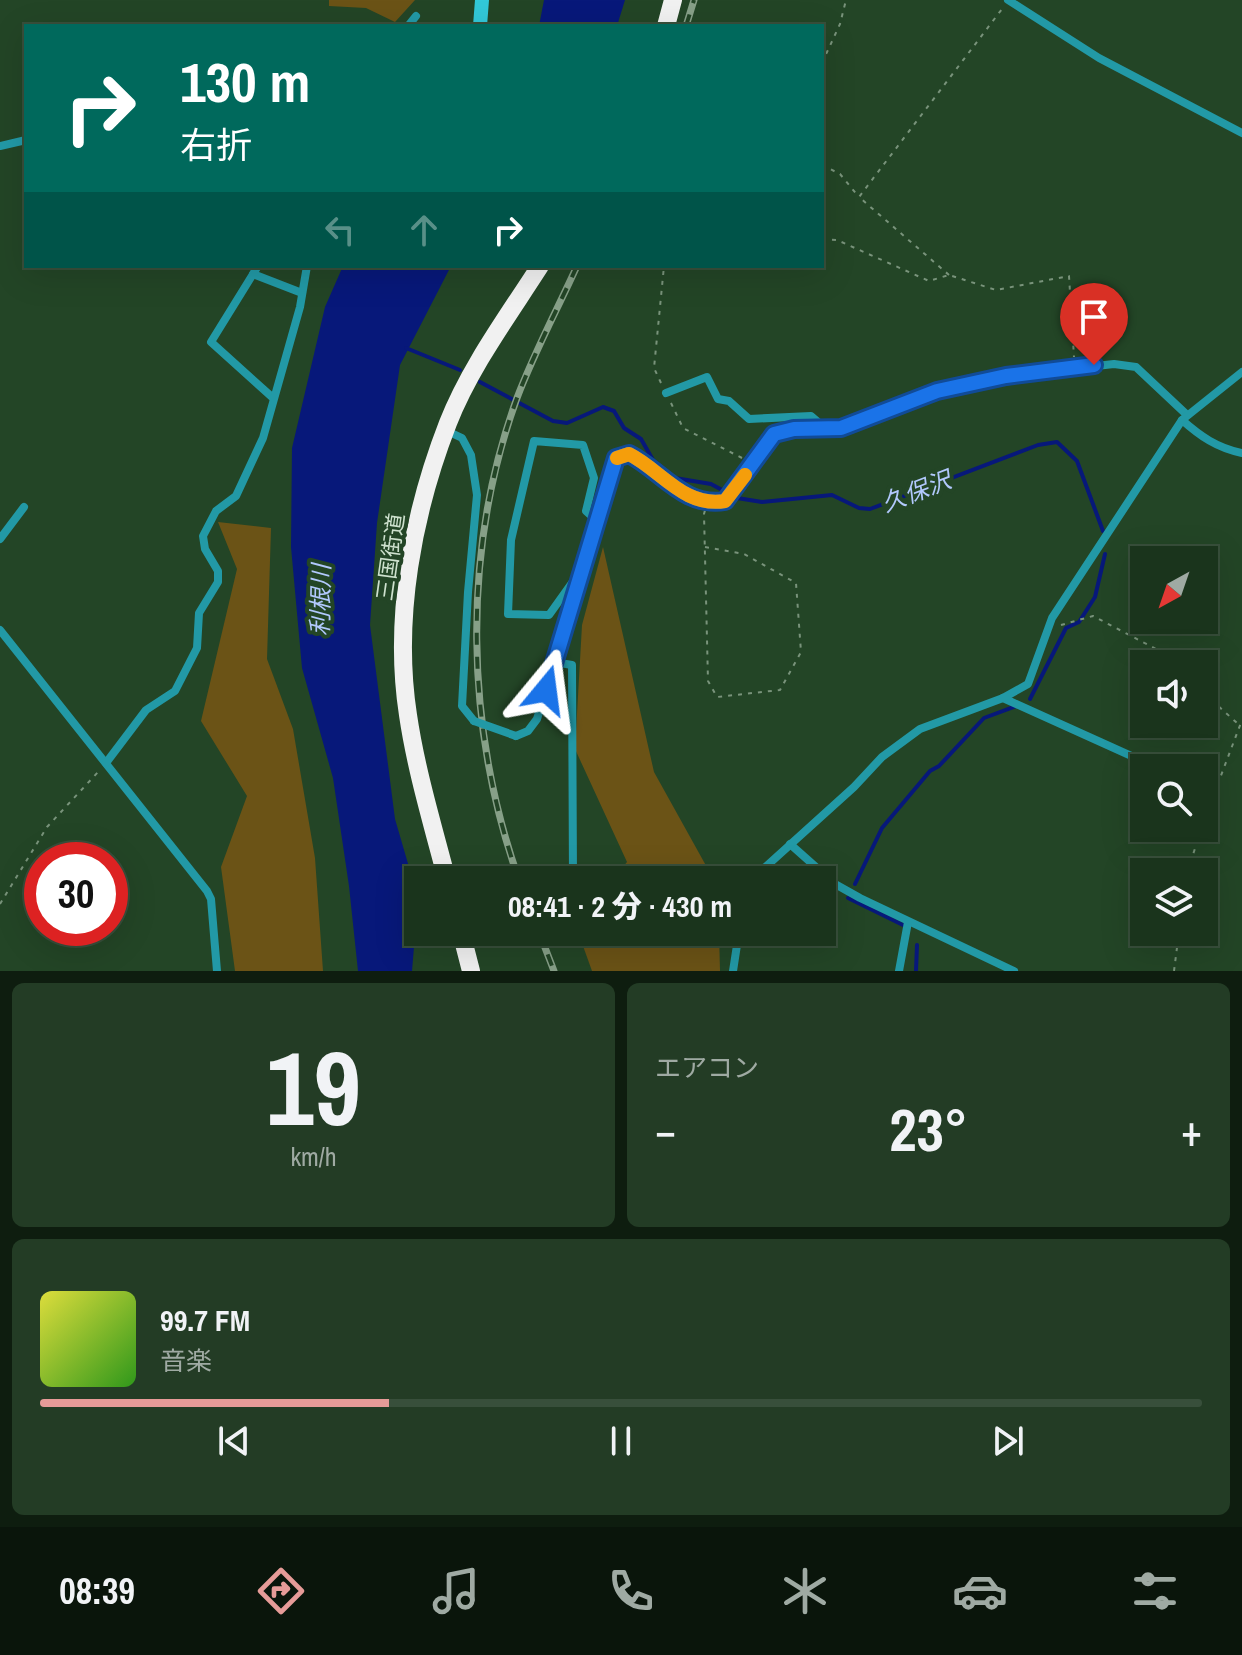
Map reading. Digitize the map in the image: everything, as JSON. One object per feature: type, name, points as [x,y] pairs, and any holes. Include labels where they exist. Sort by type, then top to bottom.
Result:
[{"type":"highway","points":[[667,24],[673,0]]},
{"type":"highway","name":"三国街道","points":[[444,866],[408,715],[404,645],[409,571],[417,526],[446,430],[476,368],[539,268]]},
{"type":"highway","points":[[465,946],[471,971]]},
{"type":"main road","points":[[480,24],[482,0]]},
{"type":"street","points":[[1009,0],[1099,58],[1242,133]]},
{"type":"street","points":[[410,24],[416,16]]},
{"type":"street","points":[[0,146],[24,140]]},
{"type":"street","points":[[106,763],[146,710],[175,691],[197,648],[199,613],[218,582],[218,571],[205,549],[203,536],[216,511],[236,496],[263,438],[307,268]]},
{"type":"street","points":[[272,397],[211,342],[256,270],[302,293]]},
{"type":"street","points":[[446,430],[462,438],[471,455],[477,495],[462,706],[474,721],[516,736],[528,731],[537,719],[616,458],[629,454],[640,459],[667,485],[708,501],[725,501],[774,434],[794,429],[841,428],[937,391],[1006,376],[1114,364],[1136,367],[1202,438],[1226,450],[1242,453]]},
{"type":"street","points":[[766,866],[854,787],[882,757],[920,729],[1003,698],[1028,684],[1052,618],[1184,417],[1242,372]]},
{"type":"street","points":[[666,393],[707,377],[718,399],[729,401],[749,419],[811,416],[825,428]]},
{"type":"street","points":[[580,573],[549,615],[508,614],[511,540],[534,441],[583,445],[594,478],[586,511],[596,520]]},
{"type":"street","points":[[0,539],[24,507]]},
{"type":"street","points":[[0,630],[207,891],[211,899],[217,971]]},
{"type":"street","points":[[554,662],[572,665],[573,866]]},
{"type":"street","points":[[1003,698],[1130,755]]},
{"type":"street","points":[[790,844],[835,884],[1014,971]]},
{"type":"street","points":[[899,971],[908,922]]},
{"type":"street","points":[[733,971],[737,946]]},
{"type":"path","points":[[824,59],[840,24],[846,0]]},
{"type":"path","points":[[859,197],[1009,0]]},
{"type":"path","points":[[824,166],[840,174],[859,197],[949,275],[996,290],[1069,276],[1074,367]]},
{"type":"path","points":[[824,239],[837,240],[929,281],[949,275]]},
{"type":"path","points":[[705,547],[744,554],[796,583],[801,652],[780,690],[717,697],[708,681],[704,514],[708,501]]},
{"type":"path","points":[[1048,629],[1093,616],[1158,650]]},
{"type":"path","points":[[1218,706],[1238,724]]},
{"type":"path","points":[[1218,775],[1242,720]]},
{"type":"path","points":[[0,904],[47,827],[106,763]]},
{"type":"path","points":[[1174,971],[1177,946]]},
{"type":"shaded area","points":[[329,0],[415,0],[395,22],[366,8],[329,6]]},
{"type":"shaded area","points":[[218,522],[271,528],[267,659],[293,729],[315,858],[323,971],[235,971],[221,867],[247,796],[201,721],[237,569]]},
{"type":"shaded area","points":[[603,547],[654,772],[706,866],[624,866],[627,862],[575,749],[582,625]]},
{"type":"shaded area","points":[[583,946],[719,946],[720,971],[592,971]]},
{"type":"water","points":[[544,0],[625,0],[618,24],[539,24]]},
{"type":"water","name":"利根川","points":[[342,268],[450,268],[400,365],[377,523],[370,625],[395,819],[409,866],[404,866],[404,946],[414,946],[412,971],[358,971],[333,778],[302,668],[291,547],[292,448],[325,307]]},
{"type":"waterway","name":"久保沢","points":[[406,348],[460,370]]},
{"type":"waterway","name":"久保沢","points":[[480,382],[553,421],[567,423],[603,407],[614,411],[624,428],[641,439],[653,460],[675,478],[711,484],[737,498],[762,502],[832,495],[859,508],[870,509],[1038,445],[1057,442],[1077,461],[1103,531]]},
{"type":"waterway","name":"久保沢","points":[[1030,699],[1066,628],[1079,622],[1095,597],[1105,554]]},
{"type":"waterway","name":"久保沢","points":[[855,884],[882,828],[930,771],[939,766],[984,718],[1019,705]]},
{"type":"waterway","name":"久保沢","points":[[848,898],[903,925]]},
{"type":"waterway","name":"久保沢","points":[[916,971],[917,945]]},
{"type":"railway","points":[[687,24],[694,0]]},
{"type":"railway","points":[[515,866],[488,762],[480,701],[477,639],[479,578],[486,517],[499,457],[517,398],[576,268]]},
{"type":"railway","points":[[544,946],[554,971]]},
{"type":"slow traffic","points":[[617,458],[629,454],[640,459],[667,485],[714,503],[725,501],[745,475]]},
{"type":"route","points":[[546,690],[616,458],[629,454],[640,459],[667,485],[714,503],[725,501],[774,434],[794,429],[841,428],[937,391],[1006,376],[1094,365]]}]
